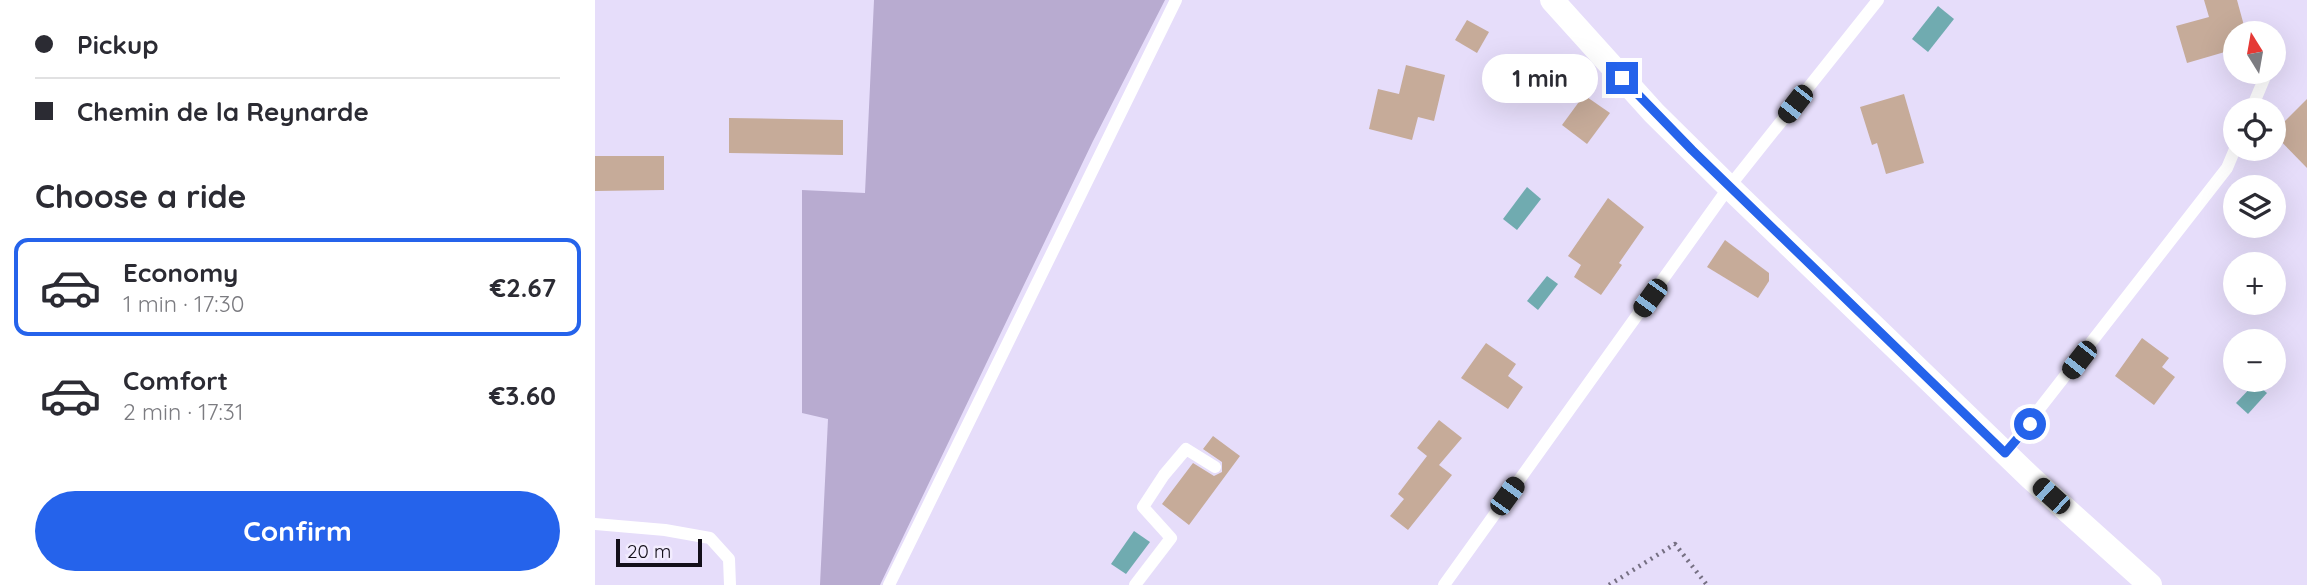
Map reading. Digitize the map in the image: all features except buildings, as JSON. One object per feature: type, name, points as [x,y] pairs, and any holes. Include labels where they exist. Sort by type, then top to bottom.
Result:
[{"type":"street","points":[[1552,0],[1654,113],[2005,453],[2150,585]]},
{"type":"lane","points":[[889,585],[1176,0]]},
{"type":"lane","points":[[1444,585],[1730,187],[1878,0]]},
{"type":"lane","points":[[2005,453],[2230,161]]},
{"type":"lane","points":[[1135,585],[1171,538],[1143,508],[1164,475],[1186,449],[1215,467]]},
{"type":"lane","points":[[595,524],[665,530],[710,538],[729,559],[730,585]]},
{"type":"path","points":[[1609,585],[1675,544],[1707,585]]},
{"type":"shaded area","points":[[874,0],[1165,0],[1093,141],[880,585],[820,585],[828,419],[802,413],[802,190],[865,193]]},
{"type":"shaded area","points":[[1938,6],[1954,19],[1928,52],[1912,39]]},
{"type":"shaded area","points":[[1527,187],[1541,199],[1517,230],[1503,219]]},
{"type":"shaded area","points":[[1547,276],[1558,284],[1538,310],[1527,301]]},
{"type":"shaded area","points":[[2246,392],[2267,393],[2248,414],[2236,403]]},
{"type":"shaded area","points":[[1134,531],[1150,542],[1126,574],[1111,564]]},
{"type":"route","points":[[1622,78],[1769,226],[2005,453],[2030,424]]}]
